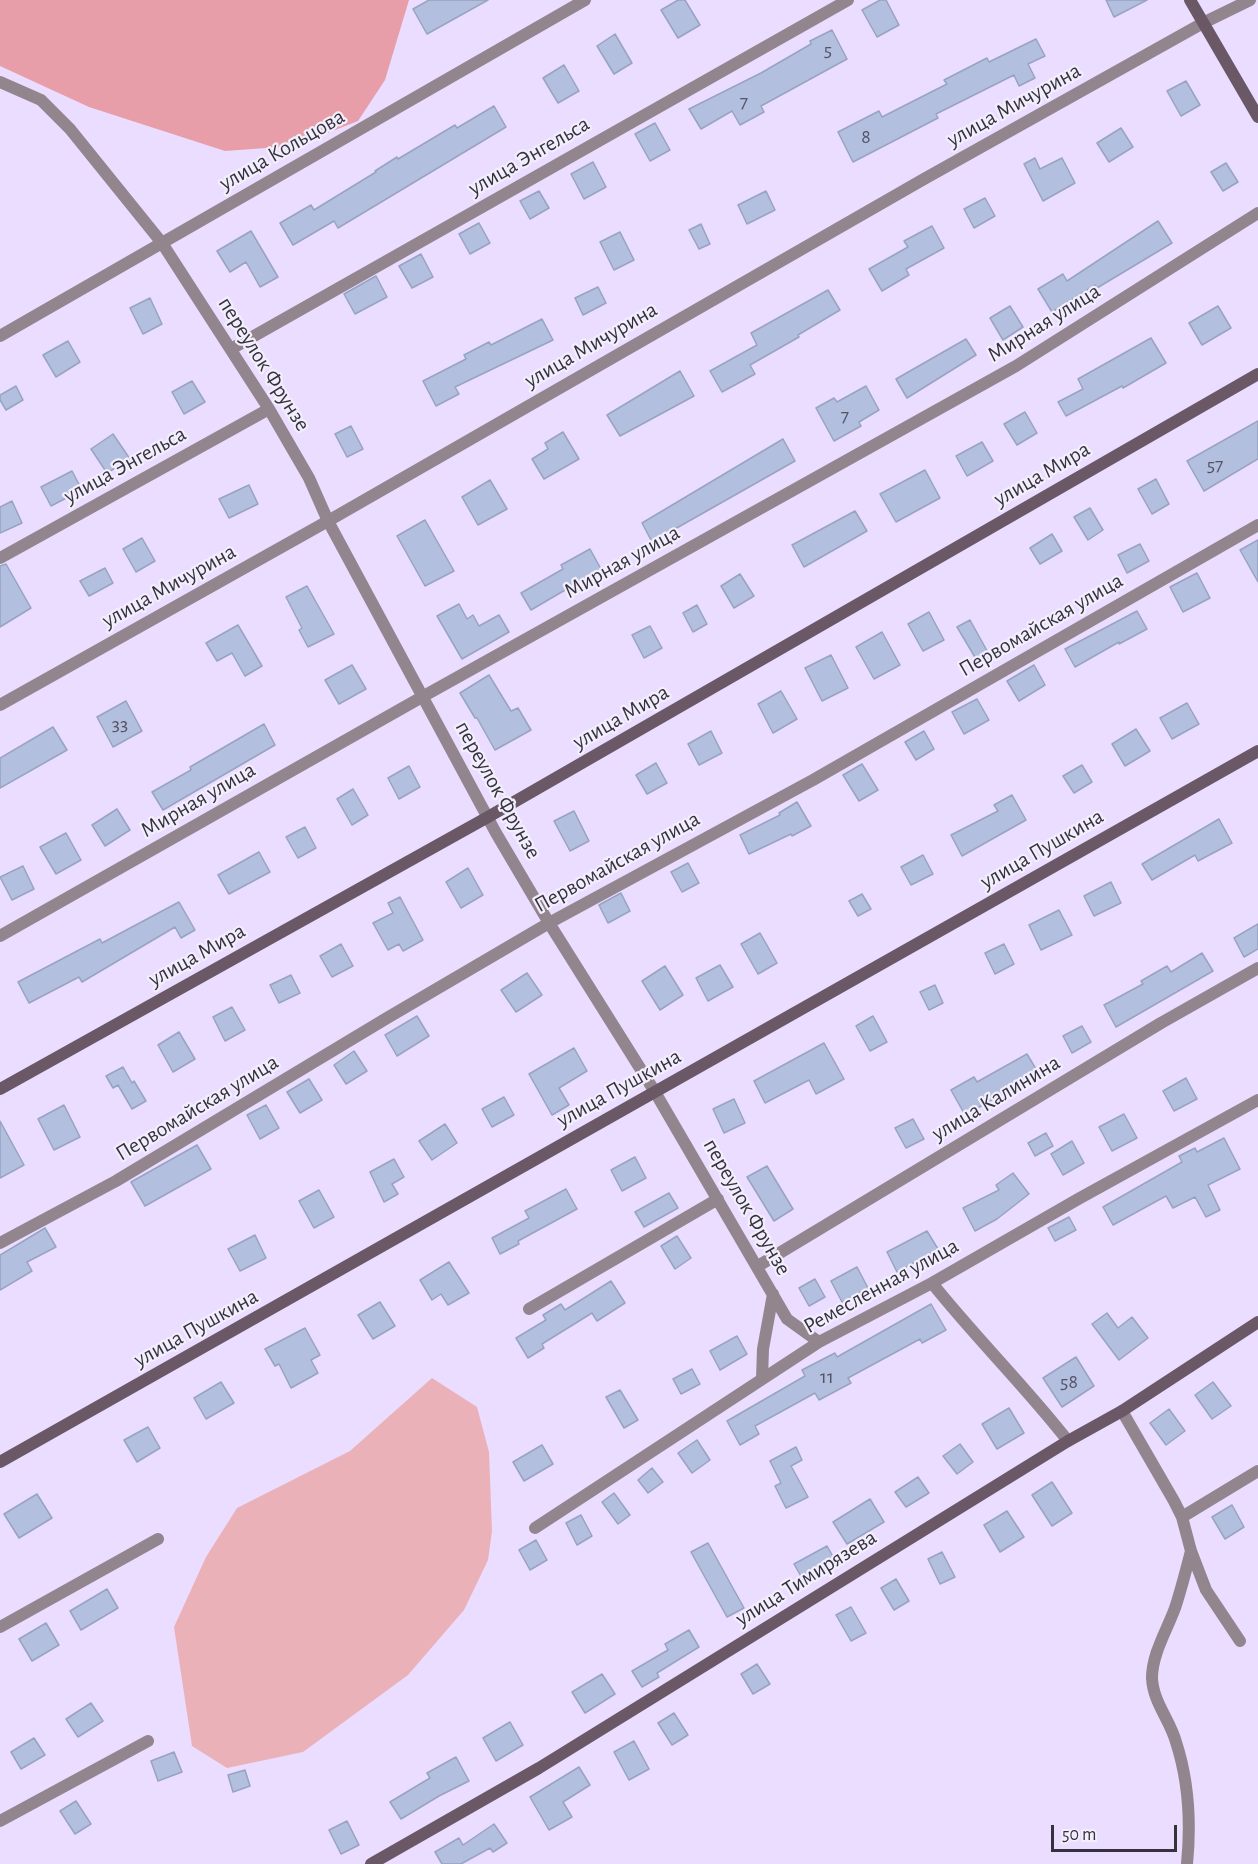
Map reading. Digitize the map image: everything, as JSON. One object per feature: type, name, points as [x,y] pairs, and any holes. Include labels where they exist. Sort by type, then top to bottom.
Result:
[{"type":"street","name":"улица Кольцова","points":[[0,336],[585,0]]},
{"type":"street","name":"улица Энгельса","points":[[231,349],[848,0]]},
{"type":"street","points":[[1190,0],[1258,117]]},
{"type":"street","name":"улица Мичурина","points":[[0,705],[328,521],[924,178],[1203,23],[1250,0]]},
{"type":"street","name":"переулок Фрунзе","points":[[0,82],[41,100],[70,129],[162,243],[231,349],[309,478],[328,521],[422,697],[549,923],[655,1092],[787,1319],[819,1341]]},
{"type":"street","name":"Мирная улица","points":[[0,936],[422,697],[1016,366],[1258,213]]},
{"type":"street","name":"улица Мира","points":[[0,1089],[488,817],[1258,374]]},
{"type":"street","name":"улица Энгельса","points":[[0,558],[269,409]]},
{"type":"street","name":"Первомайская улица","points":[[0,1243],[116,1181],[549,923],[813,780],[1258,525]]},
{"type":"street","name":"улица Пушкина","points":[[0,1462],[1258,751]]},
{"type":"street","name":"улица Калинина","points":[[758,1266],[1161,1023],[1258,968]]},
{"type":"street","name":"Ремесленная улица","points":[[535,1528],[819,1341],[932,1283],[1258,1100]]},
{"type":"street","points":[[529,1309],[718,1199]]},
{"type":"street","points":[[932,1283],[964,1323],[1039,1404],[1068,1441]]},
{"type":"street","points":[[762,1379],[763,1349],[773,1294]]},
{"type":"street","name":"улица Тимирязева","points":[[371,1864],[539,1768],[1068,1441],[1122,1412],[1258,1322]]},
{"type":"street","points":[[1122,1412],[1182,1517],[1191,1551],[1206,1590],[1240,1641]]},
{"type":"street","points":[[1182,1517],[1258,1471]]},
{"type":"street","points":[[0,1628],[158,1539]]},
{"type":"street","points":[[1187,1864],[1191,1830],[1186,1787],[1176,1741],[1158,1701],[1152,1678],[1157,1652],[1175,1607],[1191,1551]]},
{"type":"street","points":[[0,1821],[148,1741]]},
{"type":"shaded area","points":[[0,0],[409,0],[385,80],[358,121],[294,146],[225,151],[89,107],[0,66]]},
{"type":"shaded area","points":[[432,1378],[477,1407],[489,1452],[492,1531],[488,1560],[464,1610],[408,1675],[303,1752],[227,1768],[192,1746],[174,1627],[206,1557],[237,1508],[350,1451]]},
{"type":"building","points":[[429,0],[488,0],[427,34],[413,9]]},
{"type":"building","points":[[678,0],[685,0],[700,25],[678,38],[661,10]]},
{"type":"building","points":[[880,0],[886,0],[899,25],[877,37],[862,10]]},
{"type":"building","points":[[1106,0],[1147,0],[1114,17]]},
{"type":"building","points":[[832,30],[847,59],[761,106],[764,112],[740,125],[732,111],[701,129],[689,109],[761,73],[811,44],[810,41]]},
{"type":"building","points":[[615,34],[632,63],[614,74],[597,46]]},
{"type":"building","points":[[1036,39],[1045,56],[1028,64],[1035,78],[1019,86],[1014,75],[936,114],[938,118],[853,162],[838,132],[879,111],[882,117],[947,84],[944,80],[987,58],[989,62]]},
{"type":"building","points":[[564,65],[579,91],[558,103],[543,78]]},
{"type":"building","points":[[1186,81],[1200,105],[1181,116],[1167,91]]},
{"type":"building","points":[[494,106],[506,127],[338,228],[334,221],[293,245],[280,223],[311,205],[314,210],[397,157],[398,159],[455,125],[457,128]]},
{"type":"building","points":[[655,123],[670,150],[650,161],[635,134]]},
{"type":"building","points":[[1121,128],[1133,147],[1109,162],[1097,143]]},
{"type":"building","points":[[1035,158],[1040,169],[1062,158],[1075,183],[1043,201],[1024,164]]},
{"type":"building","points":[[593,162],[606,187],[584,199],[571,174]]},
{"type":"building","points":[[1226,163],[1238,182],[1223,191],[1211,172]]},
{"type":"building","points":[[539,191],[549,208],[530,219],[520,201]]},
{"type":"building","points":[[766,191],[775,210],[747,224],[738,205]]},
{"type":"building","points":[[985,198],[995,216],[974,228],[964,209]]},
{"type":"building","points":[[1158,221],[1172,243],[1097,288],[1095,285],[1052,312],[1038,289],[1063,274],[1067,281]]},
{"type":"building","points":[[479,223],[490,243],[470,254],[459,234]]},
{"type":"building","points":[[701,224],[710,244],[699,249],[689,230]]},
{"type":"building","points":[[932,226],[944,248],[906,269],[909,275],[882,291],[869,269],[908,247],[904,241]]},
{"type":"building","points":[[251,231],[278,277],[260,287],[246,262],[230,272],[217,251]]},
{"type":"building","points":[[620,232],[634,260],[614,270],[600,242]]},
{"type":"building","points":[[421,254],[433,277],[412,288],[399,266]]},
{"type":"building","points":[[376,276],[387,297],[355,314],[344,294]]},
{"type":"building","points":[[598,287],[606,303],[583,315],[575,298]]},
{"type":"building","points":[[828,290],[840,310],[750,365],[755,374],[722,392],[710,371],[757,345],[751,333]]},
{"type":"building","points":[[150,298],[162,324],[143,334],[130,308]]},
{"type":"building","points":[[1010,306],[1023,327],[1003,340],[990,318]]},
{"type":"building","points":[[1218,306],[1231,328],[1202,345],[1189,323]]},
{"type":"building","points":[[542,319],[553,340],[455,387],[459,394],[436,406],[423,381],[466,359],[464,355],[489,342],[491,345]]},
{"type":"building","points":[[1151,338],[1166,363],[1123,388],[1122,386],[1066,416],[1058,402],[1083,389],[1078,379]]},
{"type":"building","points":[[966,339],[976,355],[907,398],[896,379]]},
{"type":"building","points":[[68,341],[80,362],[56,377],[43,355]]},
{"type":"building","points":[[680,371],[694,396],[620,436],[607,415]]},
{"type":"building","points":[[192,381],[205,402],[184,414],[172,392]]},
{"type":"building","points":[[16,386],[23,400],[6,410],[0,400],[0,395]]},
{"type":"building","points":[[866,386],[879,410],[859,422],[861,426],[834,441],[816,408],[834,398],[837,402]]},
{"type":"building","points":[[1025,412],[1037,433],[1017,445],[1004,424]]},
{"type":"building","points":[[1258,421],[1258,459],[1204,491],[1187,461]]},
{"type":"building","points":[[351,426],[363,449],[347,457],[335,434]]},
{"type":"building","points":[[563,432],[579,459],[544,479],[532,459],[548,449],[545,443]]},
{"type":"building","points":[[113,434],[130,459],[107,473],[91,449]]},
{"type":"building","points":[[783,439],[795,461],[652,542],[642,523]]},
{"type":"building","points":[[982,442],[993,461],[967,476],[956,456]]},
{"type":"building","points":[[925,470],[940,498],[896,522],[880,494]]},
{"type":"building","points":[[72,471],[82,490],[51,506],[41,487]]},
{"type":"building","points":[[1156,479],[1169,504],[1152,514],[1138,489]]},
{"type":"building","points":[[490,480],[507,509],[478,525],[462,497]]},
{"type":"building","points":[[249,485],[258,504],[229,518],[219,499]]},
{"type":"building","points":[[12,501],[22,523],[0,533],[0,507]]},
{"type":"building","points":[[1090,508],[1103,530],[1088,540],[1074,517]]},
{"type":"building","points":[[855,511],[867,531],[804,567],[792,545]]},
{"type":"building","points":[[425,520],[454,571],[425,586],[397,536]]},
{"type":"building","points":[[1052,534],[1062,551],[1040,564],[1030,548]]},
{"type":"building","points":[[142,538],[155,561],[136,572],[123,549]]},
{"type":"building","points":[[1258,540],[1258,582],[1240,550]]},
{"type":"building","points":[[1140,544],[1149,561],[1127,573],[1118,555]]},
{"type":"building","points":[[590,549],[601,569],[531,610],[521,593],[563,569],[561,565]]},
{"type":"building","points":[[6,564],[31,608],[0,627],[0,566]]},
{"type":"building","points":[[105,568],[113,583],[89,596],[80,581]]},
{"type":"building","points":[[1197,573],[1210,598],[1183,612],[1170,587]]},
{"type":"building","points":[[740,574],[754,596],[734,608],[721,586]]},
{"type":"building","points":[[307,586],[334,634],[308,647],[299,630],[302,628],[286,597]]},
{"type":"building","points":[[459,604],[467,619],[473,615],[479,626],[499,615],[509,632],[462,659],[437,616]]},
{"type":"building","points":[[697,605],[707,624],[693,632],[683,613]]},
{"type":"building","points":[[1137,611],[1147,629],[1075,667],[1065,649]]},
{"type":"building","points":[[929,612],[944,640],[923,651],[908,624]]},
{"type":"building","points":[[970,620],[991,658],[979,664],[957,627]]},
{"type":"building","points":[[238,625],[262,666],[245,676],[232,653],[217,661],[206,643]]},
{"type":"building","points":[[650,626],[662,648],[644,658],[632,635]]},
{"type":"building","points":[[882,632],[900,665],[874,679],[856,647]]},
{"type":"building","points":[[831,655],[848,688],[822,701],[805,668]]},
{"type":"building","points":[[352,665],[366,689],[339,704],[325,680]]},
{"type":"building","points":[[1034,665],[1045,685],[1019,701],[1007,681]]},
{"type":"building","points":[[489,675],[511,711],[518,708],[531,730],[495,750],[460,693]]},
{"type":"building","points":[[781,691],[797,719],[773,733],[758,704]]},
{"type":"building","points":[[977,699],[989,720],[964,734],[952,712]]},
{"type":"building","points":[[126,701],[142,731],[113,747],[97,717]]},
{"type":"building","points":[[1187,703],[1199,724],[1172,739],[1160,718]]},
{"type":"building","points":[[264,724],[275,745],[163,810],[152,792]]},
{"type":"building","points":[[53,727],[67,750],[0,788],[0,758]]},
{"type":"building","points":[[1136,729],[1150,751],[1125,766],[1112,744]]},
{"type":"building","points":[[711,731],[722,753],[699,765],[688,744]]},
{"type":"building","points":[[924,731],[934,749],[916,760],[905,742]]},
{"type":"building","points":[[656,763],[667,783],[647,794],[636,775]]},
{"type":"building","points":[[862,764],[878,790],[859,801],[843,775]]},
{"type":"building","points":[[1082,765],[1092,782],[1074,793],[1063,776]]},
{"type":"building","points":[[409,766],[420,787],[399,799],[388,778]]},
{"type":"building","points":[[353,789],[368,815],[352,825],[337,799]]},
{"type":"building","points":[[1012,795],[1026,820],[962,856],[951,835],[998,811],[994,805]]},
{"type":"building","points":[[797,802],[811,826],[749,854],[740,835],[780,815],[779,813]]},
{"type":"building","points":[[117,809],[130,830],[105,846],[92,825]]},
{"type":"building","points":[[574,811],[589,841],[570,851],[554,821]]},
{"type":"building","points":[[1219,819],[1232,843],[1198,861],[1195,855],[1152,880],[1142,864]]},
{"type":"building","points":[[305,827],[316,848],[298,858],[286,837]]},
{"type":"building","points":[[66,833],[81,860],[56,874],[40,847]]},
{"type":"building","points":[[259,852],[270,872],[229,894],[218,875]]},
{"type":"building","points":[[923,855],[933,874],[911,885],[901,867]]},
{"type":"building","points":[[688,863],[699,883],[682,892],[671,872]]},
{"type":"building","points":[[23,866],[34,889],[12,900],[0,877]]},
{"type":"building","points":[[468,868],[483,895],[461,908],[446,882]]},
{"type":"building","points":[[1111,882],[1121,903],[1094,916],[1084,896]]},
{"type":"building","points":[[621,893],[630,911],[608,923],[599,905]]},
{"type":"building","points":[[862,894],[871,909],[858,916],[849,901]]},
{"type":"building","points":[[400,897],[423,940],[403,951],[399,944],[388,950],[373,923],[393,913],[388,903]]},
{"type":"building","points":[[179,902],[195,930],[181,938],[175,927],[82,982],[79,977],[29,1003],[18,982],[100,939],[102,943]]},
{"type":"building","points":[[1059,910],[1072,935],[1041,950],[1029,925]]},
{"type":"building","points":[[1258,924],[1258,949],[1244,957],[1234,938]]},
{"type":"building","points":[[760,933],[777,963],[758,974],[741,944]]},
{"type":"building","points":[[341,944],[353,966],[332,977],[320,956]]},
{"type":"building","points":[[1004,944],[1014,964],[995,974],[985,953]]},
{"type":"building","points":[[1202,953],[1213,971],[1116,1027],[1104,1005],[1143,984],[1141,981],[1167,966],[1171,972]]},
{"type":"building","points":[[720,965],[733,987],[708,1001],[696,978]]},
{"type":"building","points":[[665,966],[683,995],[660,1010],[642,981]]},
{"type":"building","points":[[527,973],[542,995],[516,1012],[501,990]]},
{"type":"building","points":[[291,975],[300,993],[279,1003],[270,985]]},
{"type":"building","points":[[935,985],[943,1003],[929,1010],[920,992]]},
{"type":"building","points":[[232,1007],[245,1030],[225,1041],[213,1017]]},
{"type":"building","points":[[417,1016],[429,1036],[397,1056],[385,1035]]},
{"type":"building","points":[[873,1016],[887,1042],[870,1051],[856,1026]]},
{"type":"building","points":[[1082,1026],[1091,1042],[1072,1053],[1063,1036]]},
{"type":"building","points":[[179,1032],[195,1059],[173,1072],[158,1045]]},
{"type":"building","points":[[824,1043],[844,1079],[816,1094],[809,1080],[765,1103],[754,1081]]},
{"type":"building","points":[[574,1048],[587,1071],[559,1088],[569,1105],[552,1115],[529,1074]]},
{"type":"building","points":[[354,1051],[367,1071],[346,1084],[334,1065]]},
{"type":"building","points":[[1027,1054],[1039,1074],[965,1115],[951,1090],[974,1077],[977,1082]]},
{"type":"building","points":[[123,1067],[146,1101],[132,1109],[118,1085],[113,1088],[106,1076]]},
{"type":"building","points":[[1186,1078],[1197,1099],[1174,1111],[1163,1091]]},
{"type":"building","points":[[309,1079],[322,1100],[300,1113],[287,1092]]},
{"type":"building","points":[[504,1097],[514,1115],[492,1127],[482,1109]]},
{"type":"building","points":[[734,1099],[745,1123],[724,1133],[713,1109]]},
{"type":"building","points":[[64,1105],[80,1137],[54,1150],[38,1119]]},
{"type":"building","points":[[266,1105],[279,1128],[260,1139],[247,1115]]},
{"type":"building","points":[[1124,1114],[1137,1138],[1112,1151],[1099,1127]]},
{"type":"building","points":[[913,1119],[924,1139],[906,1148],[895,1128]]},
{"type":"building","points":[[0,1121],[24,1165],[0,1178]]},
{"type":"building","points":[[445,1124],[457,1143],[432,1160],[419,1141]]},
{"type":"building","points":[[1046,1133],[1053,1146],[1035,1156],[1028,1143]]},
{"type":"building","points":[[1224,1138],[1240,1169],[1208,1185],[1220,1210],[1206,1217],[1195,1197],[1173,1208],[1166,1196],[1113,1225],[1103,1207],[1182,1162],[1179,1156],[1195,1148],[1197,1152]]},
{"type":"building","points":[[1072,1141],[1084,1163],[1063,1175],[1051,1154]]},
{"type":"building","points":[[197,1145],[211,1169],[145,1206],[131,1182]]},
{"type":"building","points":[[635,1157],[646,1178],[622,1191],[611,1170]]},
{"type":"building","points":[[394,1159],[404,1177],[392,1184],[398,1194],[384,1202],[370,1172]]},
{"type":"building","points":[[767,1166],[793,1209],[774,1221],[747,1177]]},
{"type":"building","points":[[1013,1173],[1029,1194],[997,1219],[975,1231],[963,1208],[999,1190],[996,1185]]},
{"type":"building","points":[[566,1189],[577,1209],[518,1241],[519,1244],[500,1254],[492,1238],[529,1218],[525,1211]]},
{"type":"building","points":[[319,1190],[334,1217],[314,1228],[299,1201]]},
{"type":"building","points":[[669,1193],[678,1208],[644,1227],[635,1212]]},
{"type":"building","points":[[1069,1217],[1076,1230],[1055,1241],[1048,1228]]},
{"type":"building","points":[[45,1228],[56,1247],[27,1262],[32,1271],[0,1290],[0,1255]]},
{"type":"building","points":[[927,1231],[938,1249],[897,1272],[887,1252]]},
{"type":"building","points":[[255,1235],[266,1258],[240,1271],[228,1249]]},
{"type":"building","points":[[677,1236],[691,1258],[675,1269],[661,1246]]},
{"type":"building","points":[[449,1262],[469,1293],[448,1305],[441,1294],[432,1300],[420,1280]]},
{"type":"building","points":[[857,1267],[868,1288],[842,1302],[831,1281]]},
{"type":"building","points":[[815,1279],[825,1297],[809,1306],[799,1288]]},
{"type":"building","points":[[611,1281],[625,1303],[597,1321],[592,1313],[542,1344],[544,1348],[528,1358],[516,1338],[546,1320],[543,1315],[561,1304],[565,1310]]},
{"type":"building","points":[[380,1302],[395,1326],[373,1339],[358,1315]]},
{"type":"building","points":[[931,1304],[946,1330],[922,1343],[920,1339],[848,1378],[851,1383],[819,1400],[815,1393],[755,1426],[759,1434],[740,1445],[727,1421],[805,1376],[802,1370],[835,1353],[837,1357]]},
{"type":"building","points":[[1107,1313],[1118,1328],[1132,1317],[1148,1338],[1119,1360],[1092,1324]]},
{"type":"building","points":[[305,1328],[320,1355],[311,1360],[318,1373],[291,1388],[279,1364],[275,1366],[265,1349]]},
{"type":"building","points":[[737,1336],[747,1354],[720,1370],[710,1351]]},
{"type":"building","points":[[1076,1357],[1094,1386],[1062,1407],[1043,1378]]},
{"type":"building","points":[[692,1369],[700,1384],[681,1394],[673,1379]]},
{"type":"building","points":[[221,1382],[234,1403],[206,1419],[194,1398]]},
{"type":"building","points":[[1213,1382],[1231,1406],[1212,1419],[1195,1395]]},
{"type":"building","points":[[620,1390],[638,1420],[624,1428],[606,1397]]},
{"type":"building","points":[[1009,1408],[1024,1433],[997,1449],[982,1424]]},
{"type":"building","points":[[1169,1409],[1185,1431],[1166,1445],[1150,1423]]},
{"type":"building","points":[[148,1427],[160,1448],[137,1462],[124,1440]]},
{"type":"building","points":[[697,1440],[710,1460],[692,1473],[678,1453]]},
{"type":"building","points":[[960,1444],[973,1462],[957,1474],[943,1456]]},
{"type":"building","points":[[542,1445],[553,1464],[524,1481],[513,1462]]},
{"type":"building","points":[[796,1447],[802,1460],[791,1466],[808,1497],[786,1508],[775,1486],[781,1483],[770,1461]]},
{"type":"building","points":[[652,1468],[663,1482],[648,1493],[638,1480]]},
{"type":"building","points":[[918,1477],[929,1493],[906,1507],[895,1492]]},
{"type":"building","points":[[1052,1482],[1072,1513],[1052,1526],[1032,1495]]},
{"type":"building","points":[[614,1493],[630,1515],[618,1524],[602,1502]]},
{"type":"building","points":[[37,1494],[52,1518],[19,1538],[4,1514]]},
{"type":"building","points":[[870,1499],[884,1522],[847,1544],[833,1522]]},
{"type":"building","points":[[1232,1505],[1244,1527],[1225,1539],[1212,1517]]},
{"type":"building","points":[[1007,1511],[1024,1537],[1000,1552],[984,1525]]},
{"type":"building","points":[[581,1515],[592,1536],[577,1545],[566,1523]]},
{"type":"building","points":[[536,1540],[547,1560],[530,1570],[519,1550]]},
{"type":"building","points":[[708,1543],[744,1608],[727,1617],[691,1552]]},
{"type":"building","points":[[827,1546],[835,1560],[802,1578],[794,1564]]},
{"type":"building","points":[[942,1552],[955,1577],[940,1584],[928,1559]]},
{"type":"building","points":[[896,1579],[909,1601],[894,1610],[881,1588]]},
{"type":"building","points":[[107,1589],[118,1608],[81,1630],[70,1611]]},
{"type":"building","points":[[851,1607],[866,1633],[851,1641],[836,1615]]},
{"type":"building","points":[[46,1623],[59,1645],[32,1661],[19,1639]]},
{"type":"building","points":[[689,1630],[699,1647],[657,1673],[659,1677],[642,1687],[632,1671],[668,1650],[665,1644]]},
{"type":"building","points":[[757,1664],[770,1684],[753,1694],[741,1674]]},
{"type":"building","points":[[602,1674],[615,1694],[585,1713],[572,1692]]},
{"type":"building","points":[[91,1703],[103,1721],[78,1737],[66,1719]]},
{"type":"building","points":[[674,1713],[688,1735],[672,1745],[658,1723]]},
{"type":"building","points":[[510,1722],[523,1745],[496,1761],[483,1738]]},
{"type":"building","points":[[34,1738],[45,1755],[21,1769],[11,1752]]},
{"type":"building","points":[[634,1741],[649,1769],[629,1780],[614,1752]]},
{"type":"building","points":[[174,1752],[182,1772],[158,1781],[151,1761]]},
{"type":"building","points":[[456,1757],[469,1781],[401,1819],[390,1802],[430,1778],[427,1773]]},
{"type":"building","points":[[579,1767],[590,1785],[563,1802],[572,1817],[549,1830],[530,1797]]},
{"type":"building","points":[[245,1770],[250,1786],[233,1792],[228,1775]]},
{"type":"building","points":[[76,1801],[91,1824],[75,1834],[60,1811]]},
{"type":"building","points":[[347,1821],[359,1845],[341,1854],[329,1830]]},
{"type":"building","points":[[494,1824],[507,1843],[493,1852],[490,1848],[461,1864],[442,1864],[435,1852],[459,1838],[463,1845]]}]
